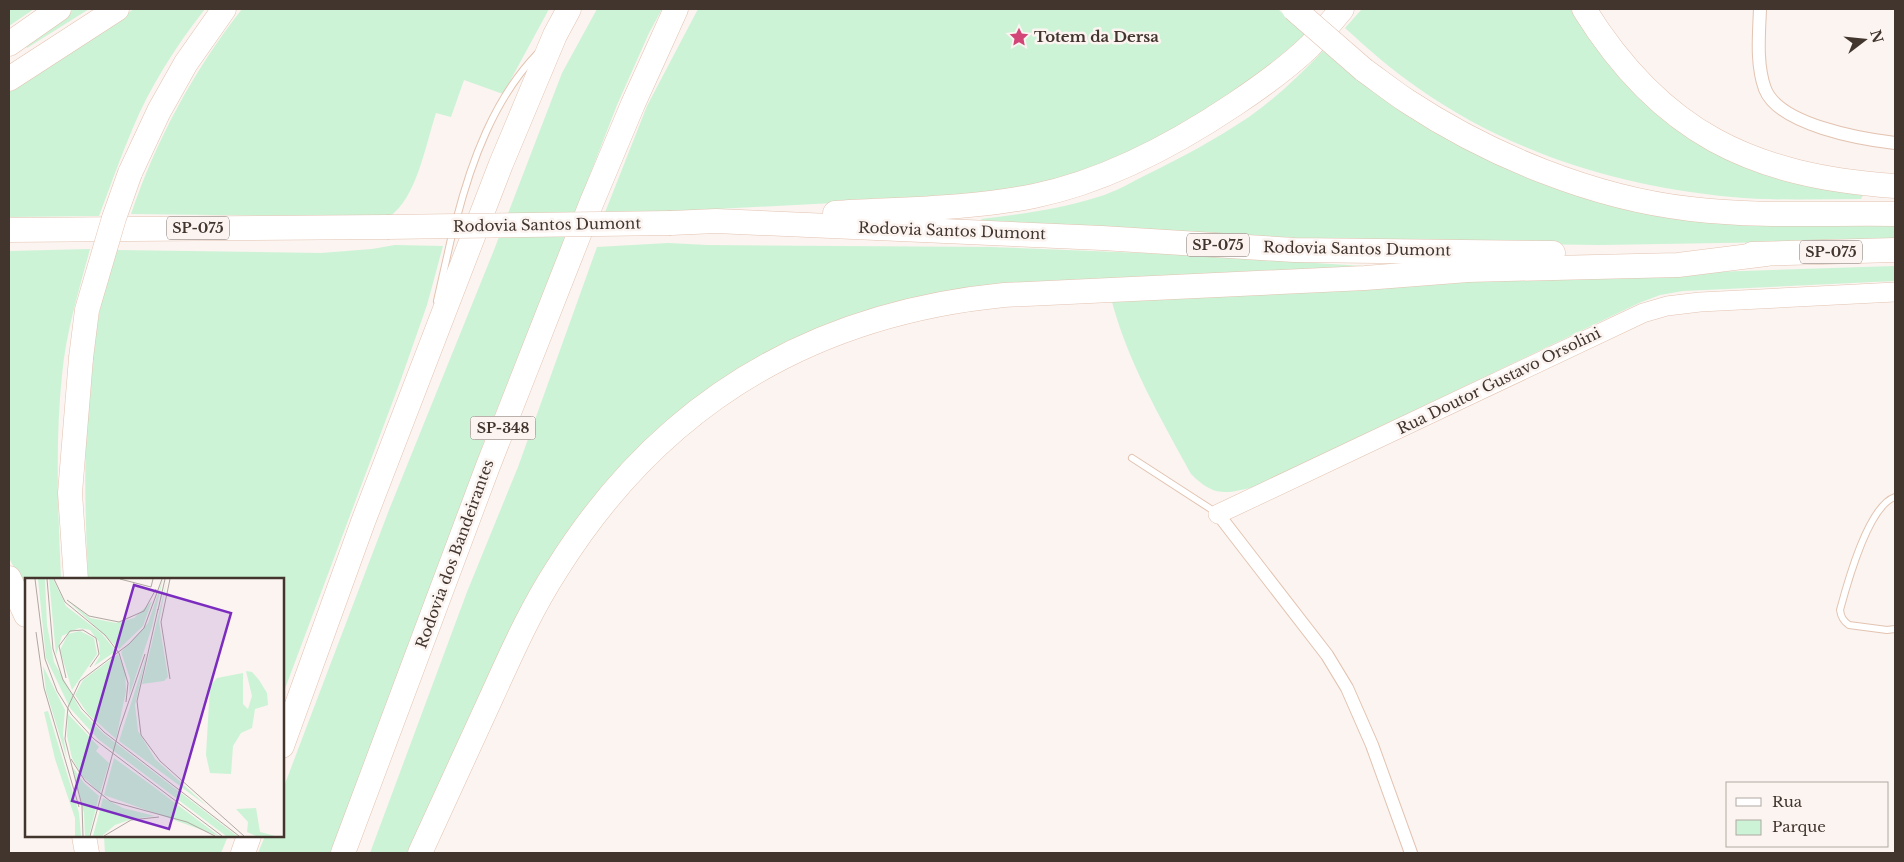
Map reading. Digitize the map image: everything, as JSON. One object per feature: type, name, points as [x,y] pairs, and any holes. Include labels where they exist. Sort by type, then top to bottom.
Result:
[{"type":"highway","points":[[9,44],[59,9]]},
{"type":"highway","points":[[9,79],[117,9]]},
{"type":"highway","points":[[76,578],[70,493],[81,358],[89,302],[111,227],[130,173],[159,111],[182,71],[224,9]]},
{"type":"highway","points":[[284,740],[363,522],[501,164],[555,35],[569,9]]},
{"type":"highway","name":"Rodovia dos Bandeirantes","points":[[343,853],[495,448],[591,204],[676,9]]},
{"type":"highway","points":[[1294,9],[1364,70],[1406,100],[1441,122],[1544,171],[1612,194],[1649,203],[1736,213],[1785,215],[1895,214]]},
{"type":"highway","points":[[716,221],[966,205],[1035,196],[1091,181],[1137,161],[1197,130],[1241,100],[1279,73],[1310,45],[1342,9]]},
{"type":"highway","points":[[1584,9],[1624,66],[1652,96],[1686,123],[1715,141],[1753,159],[1790,171],[1827,179],[1895,186]]},
{"type":"highway","name":"Rodovia Santos Dumont","points":[[9,230],[388,227],[716,221],[1092,237],[1344,252],[1766,254],[1895,250]]},
{"type":"highway","points":[[420,853],[525,624],[556,569],[584,528],[610,495],[661,441],[731,387],[795,350],[859,324],[897,313],[966,299],[994,296],[1365,278],[1468,270],[1678,265],[1766,254]]},
{"type":"highway","points":[[9,578],[25,612]]},
{"type":"highway","points":[[84,837],[87,853]]},
{"type":"highway","points":[[91,837],[92,853]]},
{"type":"highway","points":[[243,853],[250,837]]},
{"type":"street","points":[[1760,9],[1760,73],[1771,100],[1787,111],[1834,132],[1895,143]]},
{"type":"street","name":"Rua Doutor Gustavo Orsolini","points":[[1218,514],[1643,313],[1666,306],[1700,302],[1895,292]]},
{"type":"street","points":[[1218,514],[1327,656],[1347,688],[1372,745],[1411,853]]},
{"type":"lane","points":[[1132,458],[1218,514]]},
{"type":"lane","points":[[1895,497],[1889,499],[1876,514],[1851,570],[1840,610],[1844,622],[1849,625],[1887,630],[1895,629]]},
{"type":"green space","points":[[9,9],[34,9],[9,26]]},
{"type":"green space","points":[[74,9],[89,9],[27,48],[25,45]]},
{"type":"green space","points":[[134,9],[205,9],[184,37],[155,82],[139,114],[99,216],[9,217],[9,90]]},
{"type":"green space","points":[[242,9],[549,9],[503,94],[464,80],[451,117],[436,113],[414,184],[399,208],[389,217],[131,214],[152,159],[192,81],[224,32]]},
{"type":"green space","points":[[597,9],[662,9],[649,33],[617,105],[562,252],[488,431],[333,853],[258,853],[265,837],[284,837],[284,786],[389,510],[494,250],[562,73]]},
{"type":"green space","points":[[698,9],[1278,9],[1305,35],[1252,79],[1182,127],[1092,169],[1024,188],[909,199],[604,215],[647,106]]},
{"type":"green space","points":[[1362,9],[1575,9],[1664,114],[1864,193],[1861,199],[1732,197],[1649,185],[1568,163],[1490,131],[1453,111],[1408,81],[1345,28]]},
{"type":"green space","points":[[1323,51],[1360,81],[1534,180],[1895,224],[1895,240],[1600,245],[1362,242],[984,223],[981,219],[1069,205],[1104,195],[1122,187],[1198,148],[1249,117],[1288,86]]},
{"type":"green space","points":[[668,243],[707,245],[991,247],[1168,254],[1380,267],[927,296],[687,409],[485,685],[407,853],[370,853],[467,592],[518,467],[597,247]]},
{"type":"green space","points":[[395,245],[443,246],[427,305],[400,382],[284,691],[284,578],[88,578],[85,478],[87,410],[94,342],[102,302],[117,250],[321,253],[372,249]]},
{"type":"green space","points":[[90,249],[70,327],[62,375],[58,451],[61,578],[25,578],[25,589],[9,558],[9,251]]},
{"type":"green space","points":[[1895,266],[1895,281],[1683,291],[1660,295],[1639,303],[1254,487],[1227,492],[1220,492],[1206,487],[1191,474],[1156,410],[1135,366],[1111,298],[1621,275]]},
{"type":"green space","points":[[104,837],[228,837],[221,853],[105,853]]},
{"type":"place","name":"Totem da Dersa","points":[[1019,37]]}]
